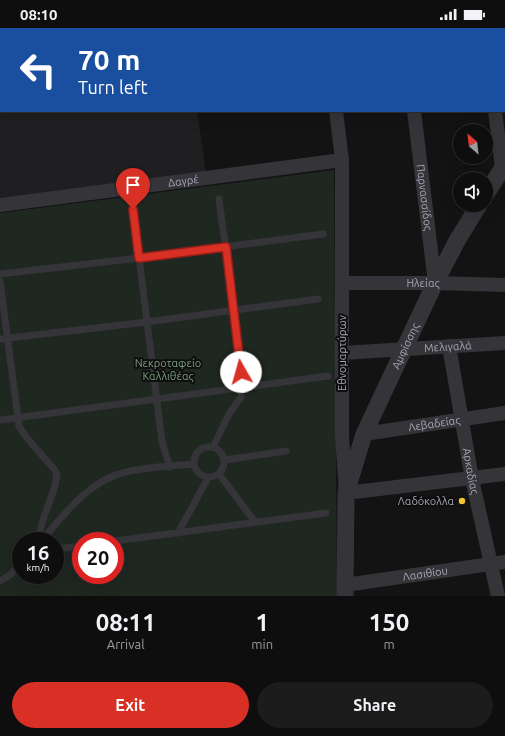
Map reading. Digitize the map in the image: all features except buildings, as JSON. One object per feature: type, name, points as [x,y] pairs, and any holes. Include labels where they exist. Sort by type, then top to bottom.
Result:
[{"type":"street","name":"Εθνομαρτύρων","points":[[336,112],[342,160],[342,436],[346,493],[345,590]]},
{"type":"street","name":"Παρνασσίδος","points":[[414,112],[435,283]]},
{"type":"street","points":[[493,183],[504,166],[495,112]]},
{"type":"street","name":"Δαγρέ","points":[[0,205],[342,160]]},
{"type":"street","name":"Αμφίσσης","points":[[346,493],[364,434],[435,283],[458,239],[475,212]]},
{"type":"street","name":"Ηλείας","points":[[342,283],[435,283],[505,286]]},
{"type":"street","name":"Μελιγαλά","points":[[342,353],[505,343]]},
{"type":"street","name":"Αρκαδίας","points":[[449,346],[472,479],[498,564],[498,596]]},
{"type":"street","name":"Λεβαδείας","points":[[364,434],[505,413]]},
{"type":"street","points":[[346,493],[505,474]]},
{"type":"street","name":"Λασιθίου","points":[[345,590],[498,564]]},
{"type":"lane","points":[[212,447],[229,414],[241,397],[243,387],[219,199]]},
{"type":"lane","points":[[133,209],[162,442],[170,467]]},
{"type":"lane","points":[[0,274],[139,258],[323,234]]},
{"type":"lane","points":[[0,280],[4,338],[19,426],[26,437],[57,474],[55,486],[42,524],[41,532]]},
{"type":"lane","points":[[4,338],[146,322],[318,299]]},
{"type":"lane","points":[[0,420],[328,376]]},
{"type":"lane","points":[[178,532],[208,478],[219,474],[224,466],[225,460],[220,451],[212,447],[204,447],[196,454],[194,464],[198,473],[208,478]]},
{"type":"lane","points":[[225,460],[286,451]]},
{"type":"lane","points":[[49,532],[94,486],[110,478],[126,472],[194,464]]},
{"type":"lane","points":[[219,474],[255,522]]},
{"type":"lane","points":[[124,540],[326,513]]},
{"type":"lane","points":[[0,581],[12,573]]},
{"type":"shaded area","points":[[0,112],[197,112],[206,172],[0,199]]},
{"type":"green space","name":"Νεκροταφείο Καλλιθέας","points":[[334,170],[337,596],[0,596],[0,213]]},
{"type":"place","name":"Λαδόκολλα","points":[[462,501]]},
{"type":"route","points":[[133,209],[139,258],[226,247],[241,372]]}]
